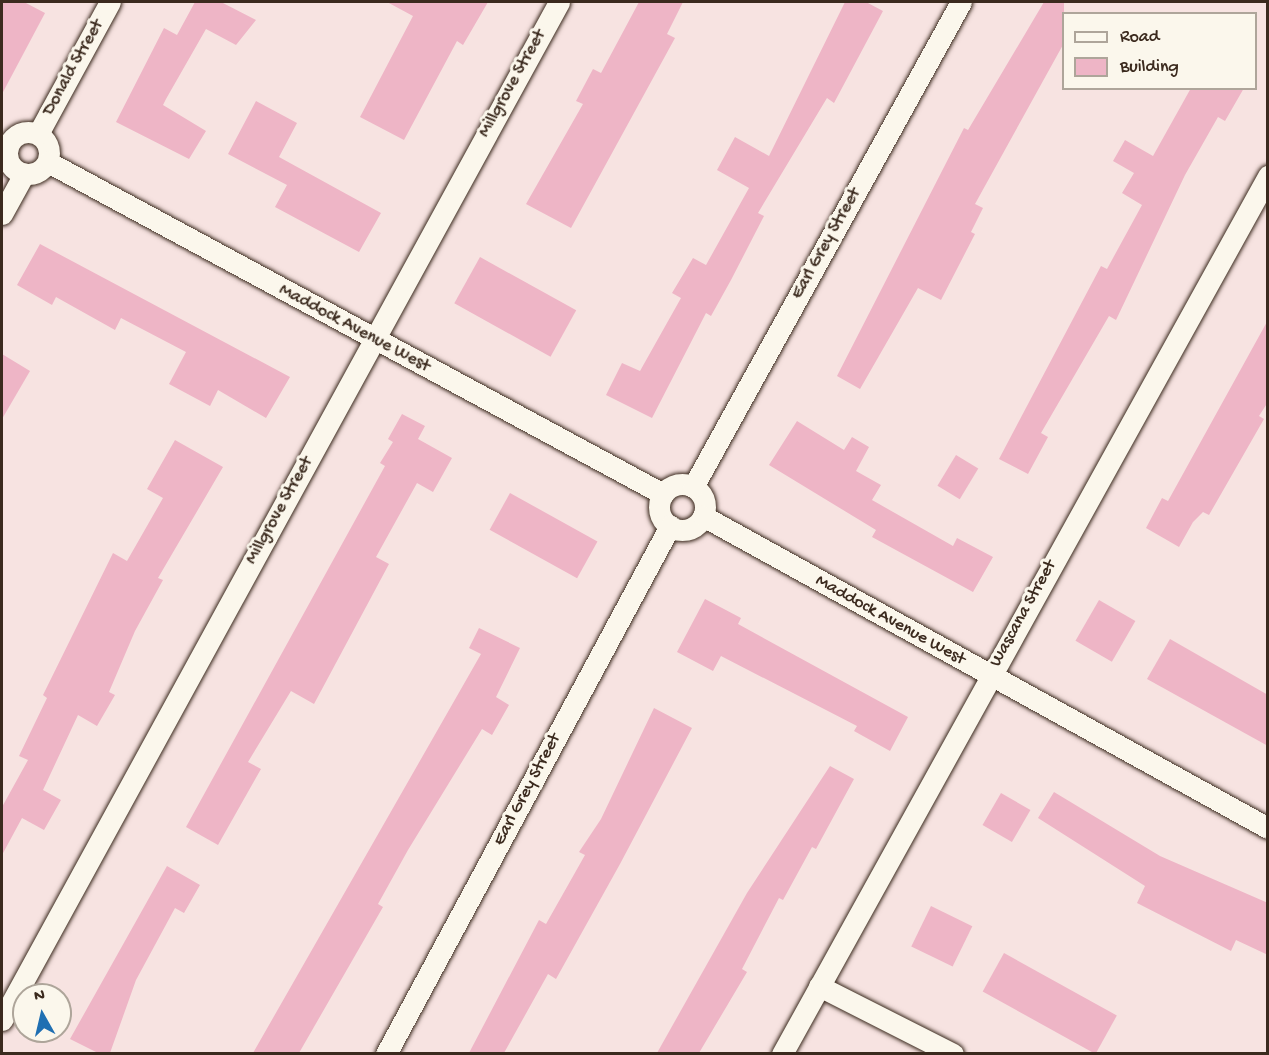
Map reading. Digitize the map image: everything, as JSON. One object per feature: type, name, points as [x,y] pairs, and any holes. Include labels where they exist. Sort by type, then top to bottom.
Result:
[{"type":"street","name":"Donald Street","points":[[38,134],[110,2]]},
{"type":"street","name":"Millgrove Street","points":[[2,1020],[559,2]]},
{"type":"street","name":"Earl Grey Street","points":[[693,487],[961,2]]},
{"type":"street","points":[[26,132],[38,134],[49,149],[48,162],[38,172],[24,174],[8,161],[6,139],[26,132]]},
{"type":"street","name":"Maddock Avenue West","points":[[48,162],[373,340],[663,494]]},
{"type":"street","points":[[2,214],[24,174]]},
{"type":"street","name":"Wascana Street","points":[[782,1053],[988,677],[1268,176]]},
{"type":"street","points":[[680,484],[693,487],[703,497],[703,516],[685,530],[670,526],[659,508],[663,494],[680,484]]},
{"type":"street","name":"Maddock Avenue West","points":[[703,516],[988,677],[1268,828]]},
{"type":"street","name":"Earl Grey Street","points":[[386,1053],[670,526]]},
{"type":"street","points":[[819,986],[953,1053]]},
{"type":"building","points":[[2,2],[24,2],[45,13],[2,94]]},
{"type":"building","points":[[195,2],[221,2],[256,20],[236,45],[206,29],[163,105],[206,131],[189,159],[116,122],[164,28],[177,35]]},
{"type":"building","points":[[387,2],[488,2],[463,45],[457,41],[404,140],[360,117],[413,16]]},
{"type":"building","points":[[639,2],[683,2],[667,34],[675,38],[571,228],[526,204],[583,104],[576,101],[593,69],[601,73]]},
{"type":"building","points":[[845,2],[866,2],[883,11],[834,103],[827,98],[758,213],[764,216],[731,280],[711,316],[706,313],[652,418],[606,395],[622,363],[640,371],[681,298],[672,293],[693,258],[706,265],[749,188],[717,170],[735,137],[769,156]]},
{"type":"building","points":[[1044,2],[1064,2],[1062,47],[975,204],[983,208],[971,232],[975,234],[941,300],[918,288],[860,389],[837,376],[964,128],[968,130]]},
{"type":"building","points":[[1190,90],[1243,90],[1225,121],[1218,117],[1185,175],[1116,320],[1109,316],[1041,433],[1048,437],[1028,474],[999,459],[1101,266],[1107,269],[1142,205],[1122,193],[1134,173],[1113,161],[1125,140],[1153,156]]},
{"type":"building","points":[[256,101],[297,123],[279,157],[381,213],[359,252],[275,207],[287,185],[228,154]]},
{"type":"building","points":[[40,244],[290,377],[266,418],[218,390],[210,406],[169,384],[186,352],[121,318],[115,330],[56,297],[52,305],[17,285]]},
{"type":"building","points":[[480,257],[576,310],[551,357],[454,303]]},
{"type":"building","points":[[1268,320],[1268,402],[1259,416],[1264,419],[1209,515],[1203,512],[1193,522],[1179,547],[1146,528],[1162,498],[1168,501]]},
{"type":"building","points":[[2,354],[30,371],[2,419]]},
{"type":"building","points":[[402,414],[425,426],[418,439],[452,458],[433,492],[417,483],[376,557],[389,564],[314,704],[291,691],[248,762],[261,769],[218,845],[186,827],[385,466],[380,463],[393,442],[388,439]]},
{"type":"building","points":[[797,421],[844,450],[852,437],[869,447],[856,471],[881,485],[872,500],[953,546],[957,538],[993,557],[973,592],[872,537],[876,530],[769,465]]},
{"type":"building","points":[[175,440],[223,467],[158,578],[163,580],[135,631],[109,692],[115,695],[97,726],[78,715],[43,790],[61,800],[44,830],[22,818],[2,855],[2,807],[28,760],[19,756],[47,698],[43,695],[113,553],[127,561],[163,498],[147,489]]},
{"type":"building","points":[[956,455],[978,468],[960,499],[937,486]]},
{"type":"building","points":[[510,493],[597,541],[577,578],[490,530]]},
{"type":"building","points":[[705,599],[741,618],[738,624],[908,717],[890,751],[854,731],[857,726],[721,656],[713,671],[677,652]]},
{"type":"building","points":[[1099,600],[1135,621],[1112,662],[1076,641]]},
{"type":"building","points":[[479,628],[520,648],[496,697],[509,705],[492,735],[482,729],[408,850],[378,904],[383,907],[299,1053],[253,1053],[481,654],[469,648]]},
{"type":"building","points":[[1170,639],[1268,695],[1268,746],[1147,679]]},
{"type":"building","points":[[654,708],[692,728],[620,864],[556,979],[548,974],[504,1053],[469,1053],[539,920],[546,924],[585,855],[579,852],[601,819]]},
{"type":"building","points":[[830,766],[854,779],[816,849],[812,847],[783,900],[779,898],[742,969],[747,972],[699,1053],[657,1053],[747,893]]},
{"type":"building","points":[[1054,792],[1160,856],[1268,903],[1268,955],[1236,940],[1231,951],[1137,903],[1145,886],[1038,818]]},
{"type":"building","points":[[1001,793],[1030,810],[1012,842],[982,825]]},
{"type":"building","points":[[167,866],[200,885],[184,913],[175,908],[136,980],[110,1053],[98,1053],[72,1040],[72,1035]]},
{"type":"building","points":[[931,906],[972,926],[953,967],[911,946]]},
{"type":"building","points":[[1004,953],[1117,1016],[1095,1054],[983,991]]}]
